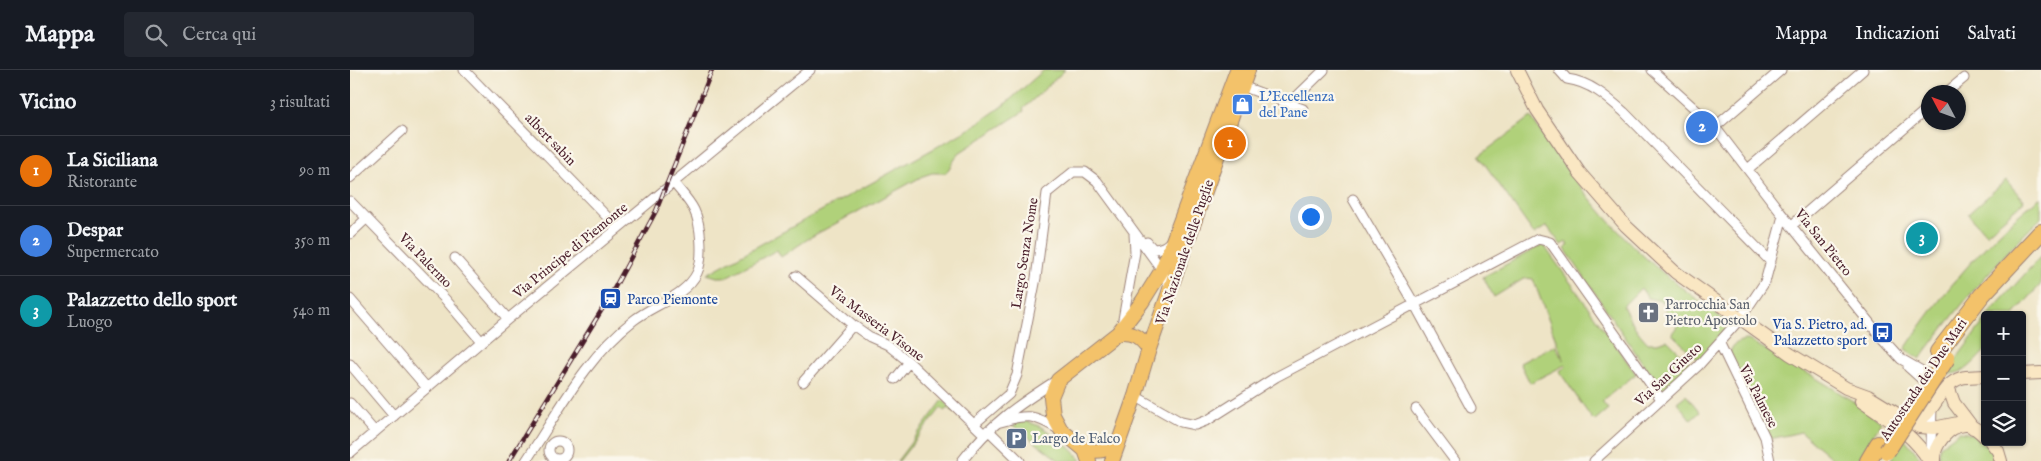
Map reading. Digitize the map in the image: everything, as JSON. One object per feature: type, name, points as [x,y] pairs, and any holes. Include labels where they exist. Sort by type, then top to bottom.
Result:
[{"type":"highway","name":"Autostrada dei Due Mari","points":[[1882,452],[1929,364],[1956,327],[2010,264],[2041,232]]},
{"type":"highway","name":"Autostrada dei Due Mari","points":[[1868,461],[1882,452],[1965,334],[2007,283],[2041,247]]},
{"type":"main road","name":"Via Nazionale delle Puglie","points":[[1058,380],[1118,333],[1142,302],[1162,270],[1236,70]]},
{"type":"main road","name":"Via Nazionale delle Puglie","points":[[1114,460],[1149,349],[1248,70]]},
{"type":"main road","points":[[1517,70],[1537,110],[1579,172],[1626,226],[1675,272],[1790,354],[1846,388],[1868,396],[1912,423],[1920,427],[1933,428],[1958,423],[1969,426],[1981,434]]},
{"type":"main road","name":"Via Nazionale delle Puglie","points":[[1118,333],[1128,332],[1137,335],[1149,349]]},
{"type":"main road","points":[[2026,374],[2041,372]]},
{"type":"main road","points":[[1912,423],[1920,420],[1932,408],[1948,386],[1962,378],[1981,376]]},
{"type":"main road","points":[[1058,380],[1051,397],[1053,415],[1061,430],[1087,456],[1109,449],[1119,441]]},
{"type":"main road","points":[[1948,386],[1954,404],[1969,426]]},
{"type":"main road","points":[[1846,388],[1852,395],[1909,435],[1932,458],[1940,440],[1947,434],[1969,426]]},
{"type":"main road","points":[[1994,446],[2001,461]]},
{"type":"street","name":"albert sabin","points":[[464,70],[618,228]]},
{"type":"street","name":"Via Principe di Piemonte","points":[[350,452],[810,70]]},
{"type":"street","points":[[1289,104],[1324,70]]},
{"type":"street","points":[[1559,70],[1567,79],[1576,80],[1602,92],[1619,107],[1771,262]]},
{"type":"street","name":"Via San Pietro","points":[[1652,70],[1715,127],[1791,226],[1901,359],[1948,386]]},
{"type":"street","points":[[1715,127],[1781,70]]},
{"type":"street","points":[[1748,169],[1863,70]]},
{"type":"street","points":[[1955,85],[1964,78]]},
{"type":"street","points":[[1242,86],[1303,109]]},
{"type":"street","points":[[1791,226],[1921,114]]},
{"type":"street","points":[[350,178],[402,131]]},
{"type":"street","name":"Largo Senza Nome","points":[[974,424],[1009,394],[1017,375],[1036,278],[1047,193],[1073,172],[1085,172],[1097,181],[1162,270],[1169,285],[1163,311]]},
{"type":"street","points":[[526,461],[543,432],[594,358],[612,338],[635,318],[684,289],[696,275],[700,265],[701,238],[694,211],[673,182]]},
{"type":"street","points":[[1353,199],[1415,305],[1471,408]]},
{"type":"street","name":"Via Palermo","points":[[350,201],[445,300],[481,342]]},
{"type":"street","name":"Via San Giusto","points":[[1594,461],[1698,366],[1720,344],[1740,319],[1763,287],[1783,216]]},
{"type":"street","points":[[350,234],[367,218]]},
{"type":"street","points":[[1118,333],[1125,311],[1135,252],[1134,234]]},
{"type":"street","name":"Largo Senza Nome","points":[[1134,234],[1141,236],[1153,249],[1163,248],[1175,237]]},
{"type":"street","points":[[1135,396],[1181,422],[1195,426],[1208,420],[1276,377],[1538,239],[1550,242],[1661,399]]},
{"type":"street","points":[[455,258],[508,319]]},
{"type":"street","name":"Via Masseria Visone","points":[[796,276],[853,325],[870,337],[888,346],[909,362],[974,424],[989,429]]},
{"type":"street","points":[[350,298],[427,388]]},
{"type":"street","points":[[803,382],[853,325]]},
{"type":"street","name":"Via Palmese","points":[[1720,344],[1765,437],[1770,461]]},
{"type":"street","points":[[1901,359],[1904,364],[1928,385],[1930,390],[1933,428],[1932,458]]},
{"type":"street","points":[[895,379],[909,362]]},
{"type":"street","points":[[350,364],[394,416]]},
{"type":"street","points":[[962,461],[989,429],[1012,410],[1058,380]]},
{"type":"street","points":[[350,403],[375,432]]},
{"type":"street","points":[[1416,409],[1455,461]]},
{"type":"street","points":[[989,429],[1027,415],[1061,430]]},
{"type":"street","points":[[989,429],[1020,461]]},
{"type":"street","points":[[543,432],[554,442]]},
{"type":"green space","points":[[1044,70],[1065,70],[1023,109],[1024,111],[959,153],[946,173],[932,173],[923,176],[811,237],[781,257],[777,250],[726,277],[707,274],[971,128],[1004,105]]},
{"type":"green space","points":[[1531,117],[1578,184],[1632,245],[1678,285],[1727,322],[1729,326],[1699,361],[1673,335],[1672,333],[1677,327],[1667,315],[1667,305],[1665,302],[1648,298],[1641,288],[1623,306],[1634,326],[1648,343],[1667,340],[1692,365],[1663,390],[1661,390],[1565,249],[1568,246],[1566,242],[1561,245],[1547,226],[1534,234],[1479,156]]},
{"type":"green space","points":[[2006,180],[2024,201],[1986,234],[1968,214]]},
{"type":"green space","points":[[2041,197],[2041,218],[2008,251],[1948,322],[1920,359],[1905,349],[1934,308],[1967,267],[2003,229]]},
{"type":"green space","points":[[1542,245],[1636,374],[1602,401],[1608,409],[1595,420],[1592,419],[1559,371],[1566,367],[1565,365],[1530,383],[1520,363],[1555,345],[1564,361],[1533,279],[1525,278],[1494,297],[1483,277]]},
{"type":"green space","points":[[2041,256],[2041,284],[2017,311],[1992,311]]},
{"type":"green space","points":[[1981,325],[1981,355],[1966,369],[1957,373],[1942,375]]},
{"type":"green space","points":[[1748,340],[1799,368],[1866,410],[1881,422],[1857,461],[1835,461],[1801,432],[1770,439],[1729,358],[1735,344]]},
{"type":"green space","points":[[1686,395],[1700,412],[1691,420],[1677,402]]},
{"type":"green space","points":[[943,400],[958,414],[948,408],[944,411],[941,408],[899,461],[897,461]]},
{"type":"green space","points":[[1023,421],[1047,430],[1071,448],[1081,461],[1060,461],[1011,424]]},
{"type":"green space","points":[[1959,432],[1966,433],[1981,440],[1981,446],[1986,446],[1997,461],[1938,461],[1940,446]]},
{"type":"green space","points":[[1904,438],[1920,457],[1918,461],[1890,461]]},
{"type":"railway","points":[[509,461],[609,298],[656,211],[712,70]]},
{"type":"place","name":"L'Eccellenza del Pane","points":[[1243,104]]},
{"type":"place","name":"Despar","points":[[1702,127]]},
{"type":"place","name":"La Siciliana","points":[[1230,143]]},
{"type":"place","name":"Palazzetto dello sport","points":[[1922,238]]},
{"type":"place","name":"Parco Piemonte","points":[[611,299]]},
{"type":"place","name":"Parrocchia San Pietro Apostolo","points":[[1649,312]]},
{"type":"place","name":"Via S. Pietro, ad. Palazzetto sport","points":[[1883,332]]},
{"type":"place","name":"Largo de Falco","points":[[1016,438]]}]
